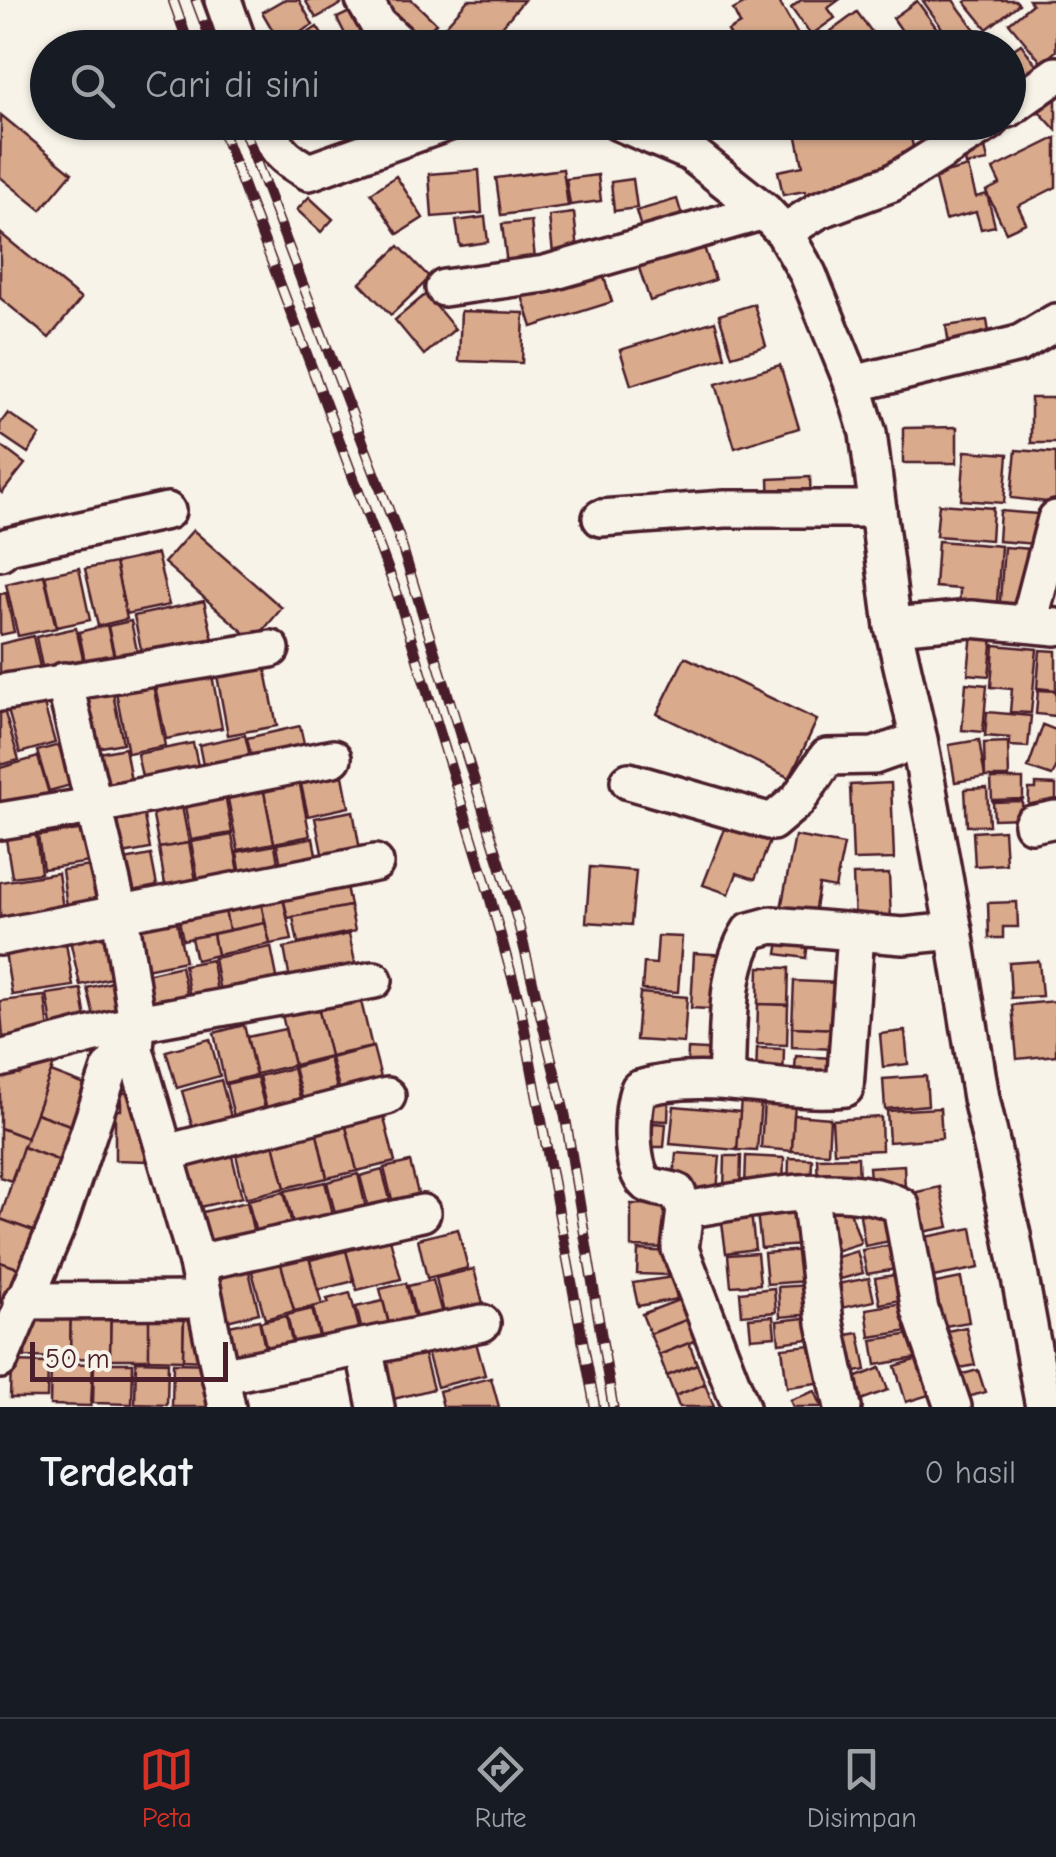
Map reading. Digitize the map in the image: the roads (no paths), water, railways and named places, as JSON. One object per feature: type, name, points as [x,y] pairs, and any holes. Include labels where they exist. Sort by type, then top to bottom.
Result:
[{"type":"street","points":[[224,0],[234,30]]},
{"type":"street","points":[[364,0],[384,30]]},
{"type":"street","points":[[1026,96],[1056,75]]},
{"type":"street","points":[[271,140],[286,160],[308,172],[398,140]]},
{"type":"street","points":[[662,140],[691,152],[774,221],[808,274],[853,384],[868,432],[894,626],[919,740],[981,1098],[1012,1235],[1044,1407]]},
{"type":"street","points":[[444,288],[545,274],[820,210],[892,183],[960,140]]},
{"type":"street","points":[[853,384],[1006,348],[1056,322]]},
{"type":"street","points":[[602,518],[725,510],[878,509]]},
{"type":"street","points":[[0,552],[8,546],[168,512]]},
{"type":"street","points":[[894,626],[971,619],[1043,624],[1056,520]]},
{"type":"street","points":[[0,692],[271,649]]},
{"type":"street","points":[[64,681],[120,914],[136,1036],[197,1264],[223,1391],[364,1347],[482,1323]]},
{"type":"street","points":[[628,781],[772,822],[798,800],[827,758],[874,756],[919,740]]},
{"type":"street","points":[[0,821],[333,758]]},
{"type":"street","points":[[0,937],[375,862]]},
{"type":"street","points":[[726,1080],[734,972],[741,945],[750,931],[772,925],[903,936],[954,930]]},
{"type":"street","points":[[741,1407],[680,1249],[685,1210],[677,1192],[648,1184],[642,1178],[634,1153],[635,1098],[639,1089],[652,1084],[726,1080],[824,1090],[845,1088],[856,933]]},
{"type":"street","points":[[0,1059],[136,1036],[374,980]]},
{"type":"street","points":[[0,1360],[58,1221],[110,1069],[136,1036]]},
{"type":"street","points":[[166,1153],[387,1096]]},
{"type":"street","points":[[685,1210],[852,1192],[901,1206],[920,1310],[953,1407]]},
{"type":"street","points":[[810,1194],[825,1322],[843,1407]]},
{"type":"street","points":[[197,1264],[422,1214]]},
{"type":"street","points":[[22,1301],[204,1300]]},
{"type":"street","points":[[364,1347],[376,1407]]},
{"type":"railway","points":[[173,0],[184,30]]},
{"type":"railway","points":[[196,0],[207,30]]},
{"type":"railway","points":[[226,140],[398,596],[485,880],[520,1005],[595,1407]]},
{"type":"railway","points":[[248,140],[399,537],[518,922],[565,1115],[613,1407]]}]
